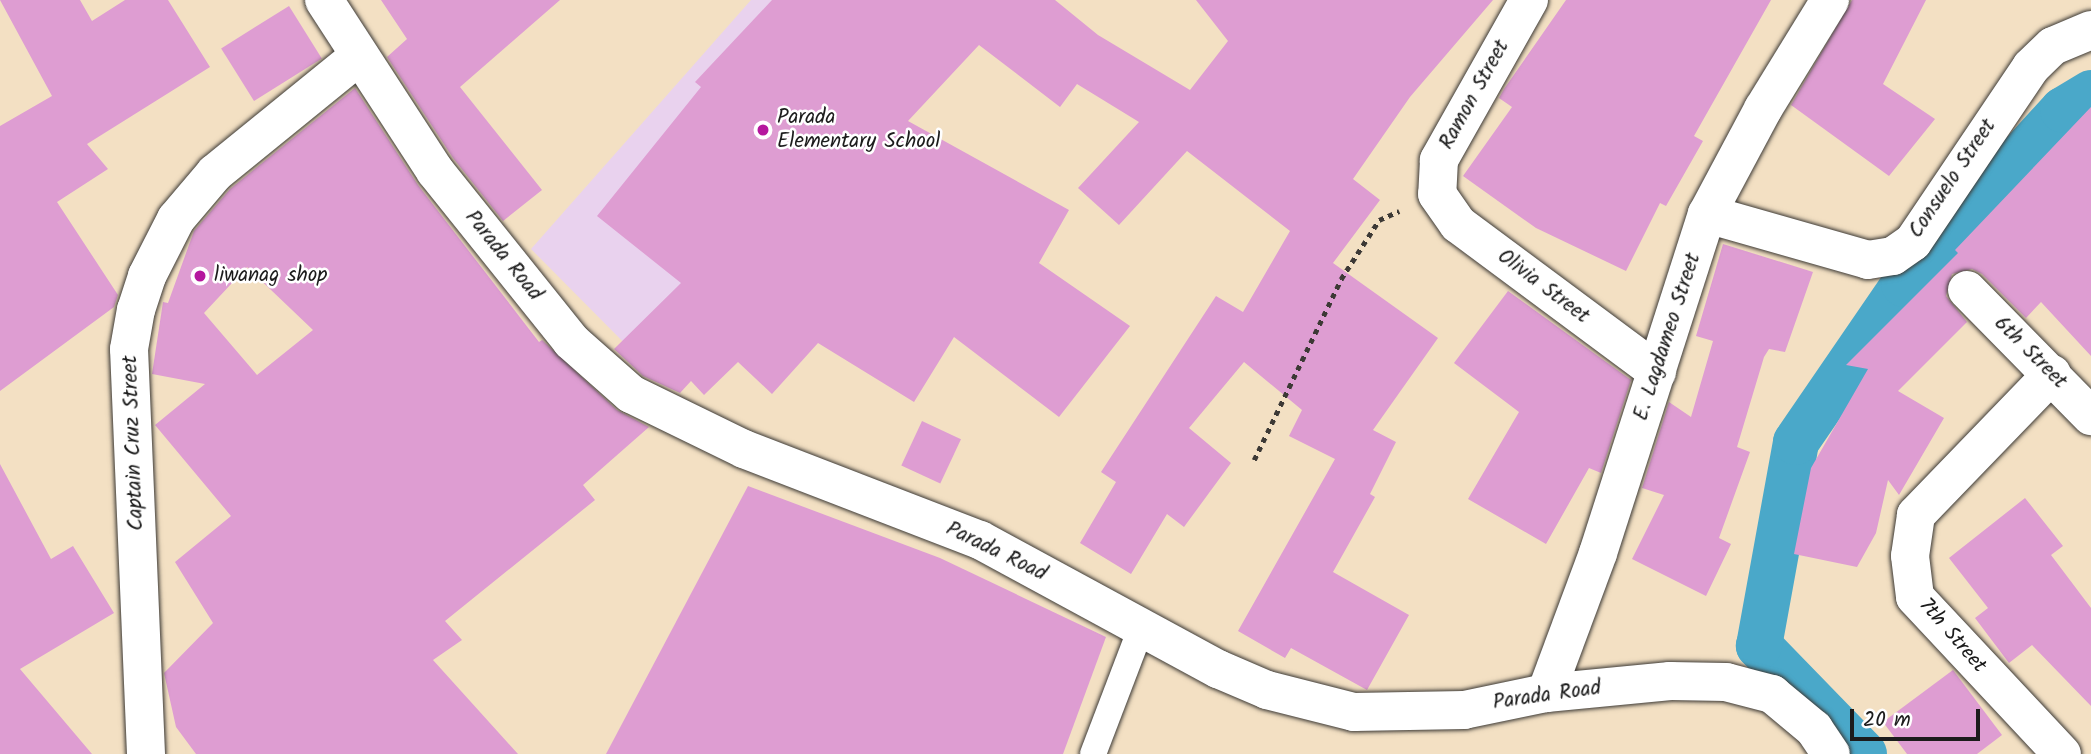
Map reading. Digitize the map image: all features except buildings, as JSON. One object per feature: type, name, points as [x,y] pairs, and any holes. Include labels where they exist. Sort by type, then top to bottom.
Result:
[{"type":"street","name":"Parada Road","points":[[324,0],[435,171],[571,341],[631,394],[744,449],[980,540],[1142,628],[1267,690],[1354,712],[1464,710],[1546,693],[1670,681],[1726,682],[1772,694],[1814,729],[1831,754]]},
{"type":"street","name":"Ramon Street","points":[[1437,194],[1439,160],[1529,0]]},
{"type":"street","name":"E. Lagdameo Street","points":[[1546,693],[1657,372],[1707,214],[1763,108],[1830,0]]},
{"type":"street","name":"Consuelo Street","points":[[1707,214],[1868,260],[1893,256],[1913,242],[2031,68],[2053,46],[2091,30]]},
{"type":"street","name":"Captain Cruz Street","points":[[146,754],[129,349],[136,310],[147,276],[176,219],[215,173],[359,56]]},
{"type":"street","name":"Olivia Street","points":[[1437,194],[1458,224],[1657,372]]},
{"type":"street","name":"6th Street","points":[[1967,290],[2091,416]]},
{"type":"street","name":"7th Street","points":[[2052,374],[1916,515],[1910,556],[1916,597],[2062,754]]},
{"type":"lane","points":[[1093,754],[1142,628]]},
{"type":"path","points":[[1254,460],[1341,279],[1379,220],[1437,194]]},
{"type":"shaded area","name":"Parada Elementary School","points":[[751,0],[993,0],[655,374],[531,249]]},
{"type":"waterway","points":[[1864,754],[1759,646],[1796,442],[1904,284],[2063,110],[2091,93]]},
{"type":"place","name":"Parada Elementary School","points":[[763,130]]},
{"type":"place","name":"liwanag shop","points":[[200,276]]}]
